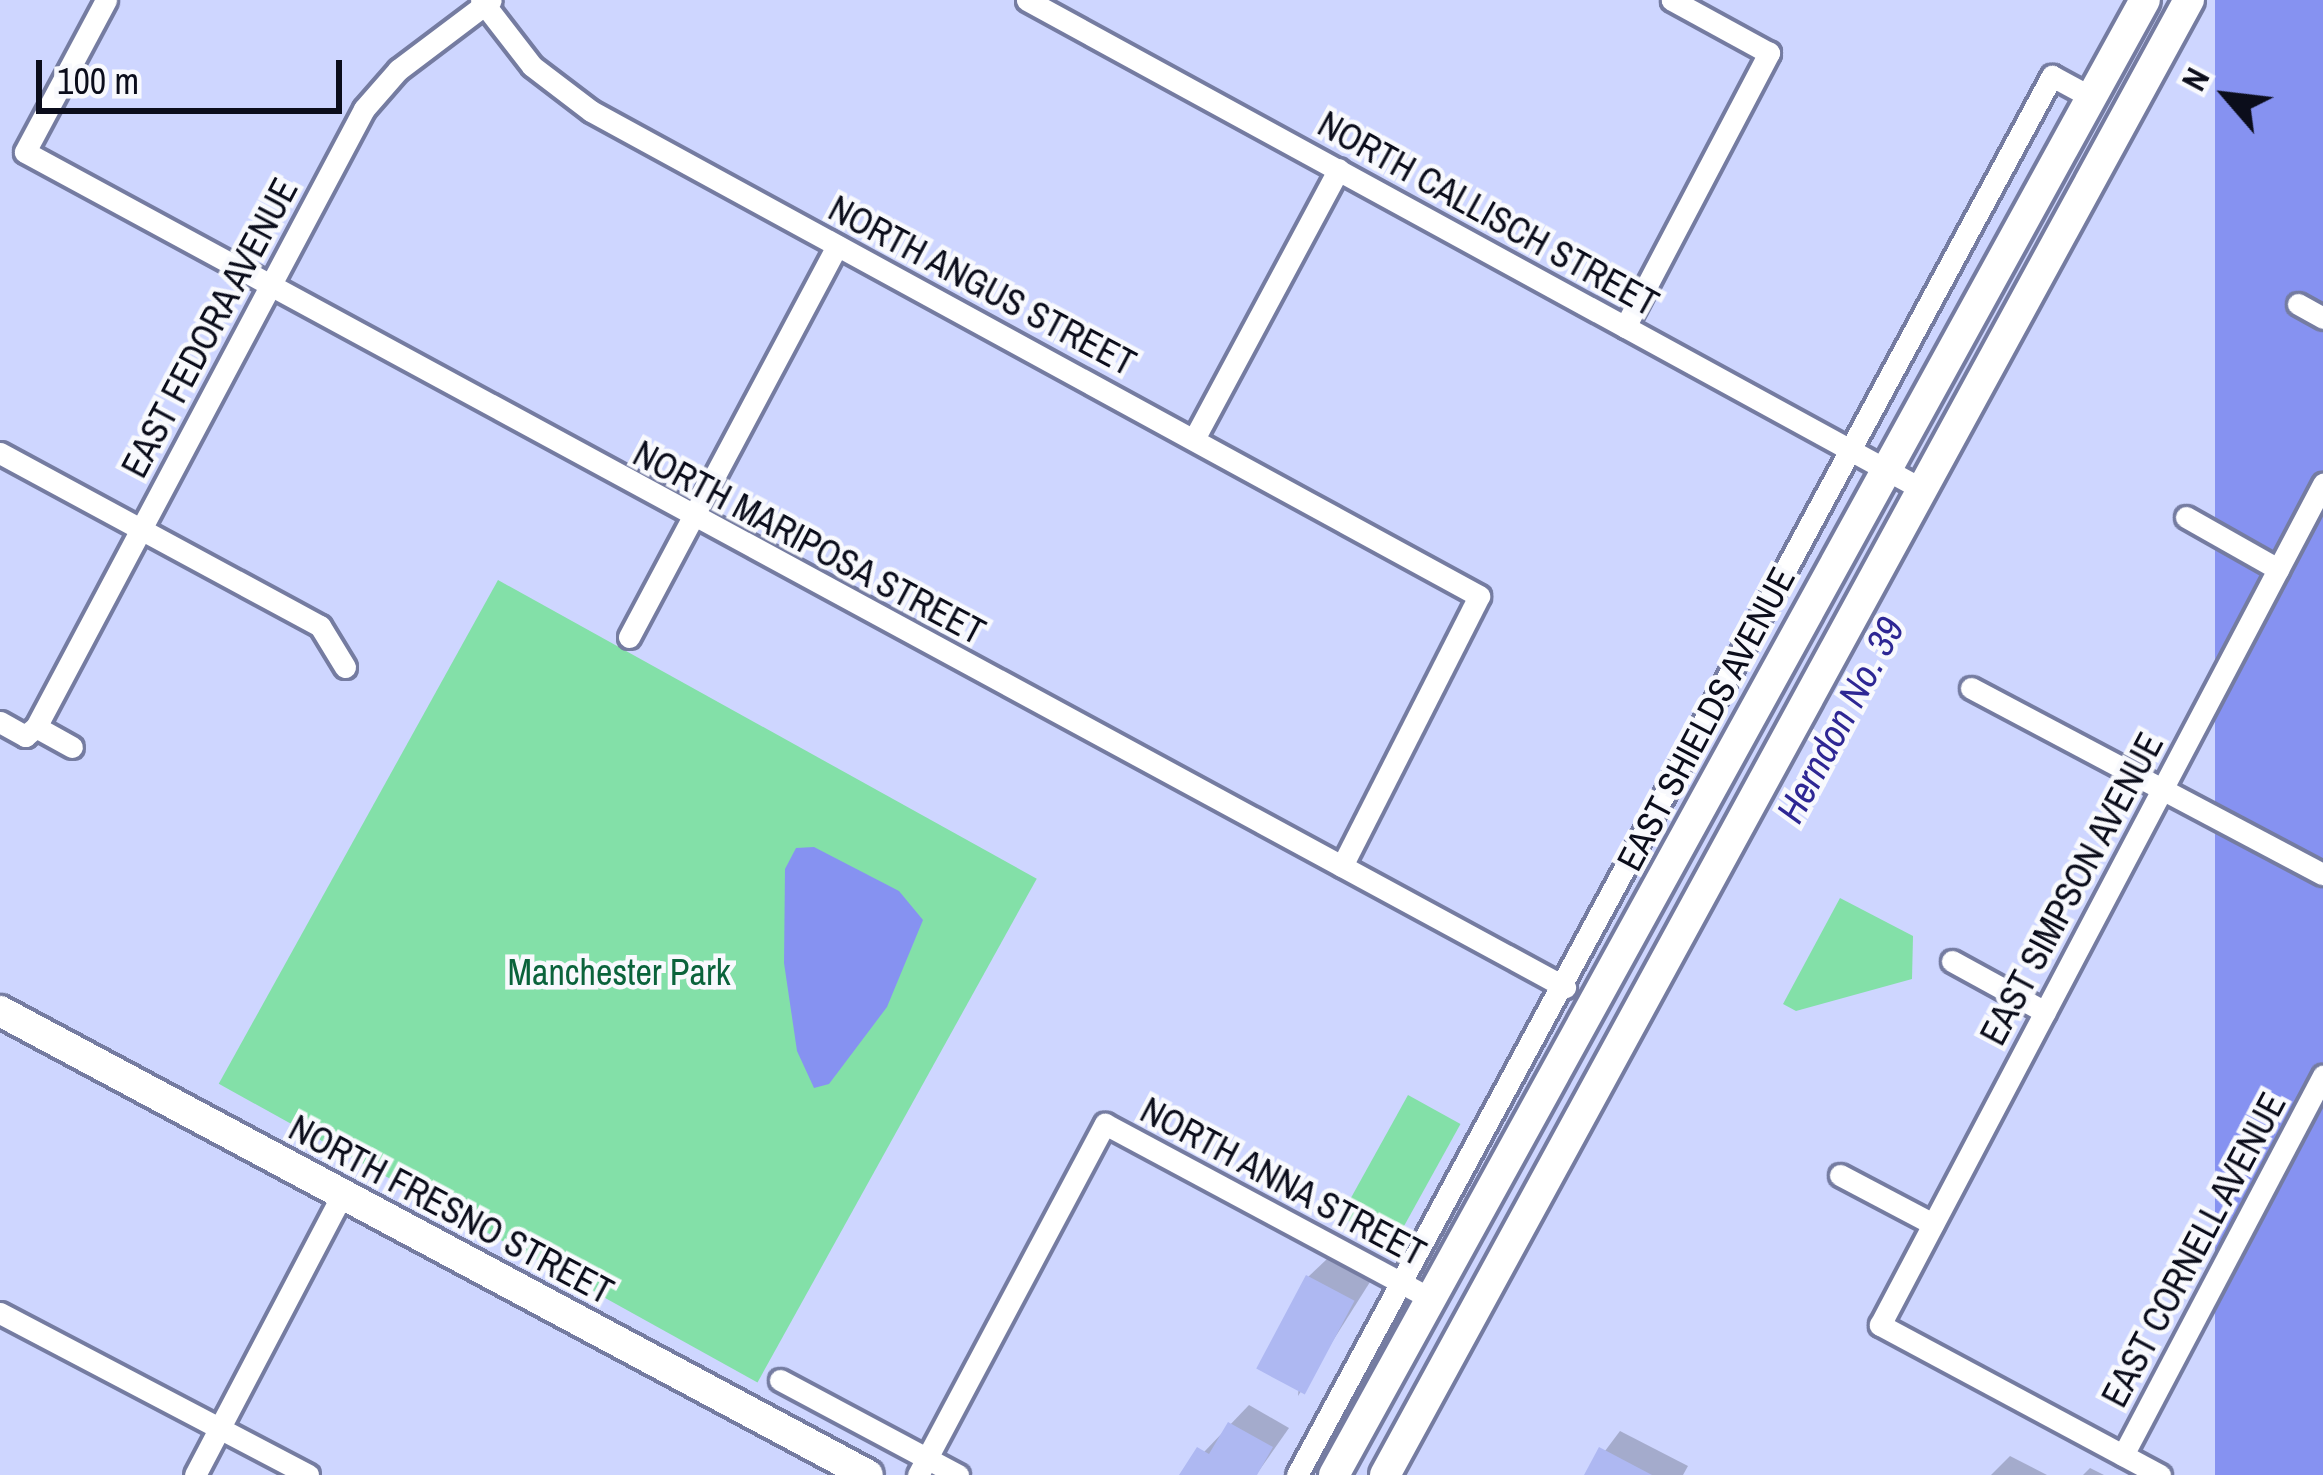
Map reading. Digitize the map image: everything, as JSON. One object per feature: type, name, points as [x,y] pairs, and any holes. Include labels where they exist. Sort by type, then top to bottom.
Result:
[{"type":"main road","name":"EAST SHIELDS AVENUE","points":[[1334,1475],[2145,0]]},
{"type":"main road","name":"EAST SHIELDS AVENUE","points":[[1381,1475],[1918,487],[2189,0]]},
{"type":"main road","name":"NORTH FRESNO STREET","points":[[0,1011],[340,1197],[868,1475]]},
{"type":"main road","points":[[1381,1475],[1390,1427],[1438,1334],[1430,1298]]},
{"type":"street","name":"NORTH MARIPOSA STREET","points":[[106,0],[25,152],[692,518],[1565,987]]},
{"type":"street","name":"NORTH CALLISCH STREET","points":[[1027,0],[1918,487]]},
{"type":"street","points":[[1624,327],[1769,52],[1672,0]]},
{"type":"street","name":"NORTH ANGUS STREET","points":[[485,2],[560,91],[1480,596],[1342,866]]},
{"type":"street","name":"EAST FEDORA AVENUE","points":[[36,727],[364,109],[398,70],[485,2]]},
{"type":"street","points":[[1297,1475],[1565,987],[2052,76],[2089,96]]},
{"type":"street","points":[[1194,439],[1339,170]]},
{"type":"street","points":[[629,637],[837,246]]},
{"type":"street","points":[[2298,304],[2323,318]]},
{"type":"street","points":[[0,453],[320,626],[345,667]]},
{"type":"street","name":"EAST SIMPSON AVENUE","points":[[2123,1455],[1880,1325],[2323,484]]},
{"type":"street","points":[[2186,518],[2278,569]]},
{"type":"street","points":[[1971,688],[2323,874]]},
{"type":"street","points":[[0,722],[25,736],[36,727],[72,747]]},
{"type":"street","points":[[1952,961],[2045,1012]]},
{"type":"street","name":"EAST CORNELL AVENUE","points":[[2123,1455],[2323,1076]]},
{"type":"street","name":"NORTH ANNA STREET","points":[[922,1467],[1105,1124],[1430,1298]]},
{"type":"street","points":[[1840,1174],[1934,1224]]},
{"type":"street","points":[[195,1475],[340,1197]]},
{"type":"street","points":[[1,1317],[308,1475]]},
{"type":"street","points":[[780,1380],[922,1467],[958,1475]]},
{"type":"street","points":[[2123,1455],[2160,1475]]},
{"type":"green space","name":"Manchester Park","points":[[498,580],[1037,879],[758,1382],[219,1084]]},
{"type":"green space","points":[[1840,898],[1913,936],[1912,979],[1796,1011],[1783,1004]]},
{"type":"green space","points":[[1408,1095],[1460,1124],[1393,1246],[1341,1217]]},
{"type":"water","points":[[2215,0],[2323,0],[2323,1475],[2215,1475]]},
{"type":"water","points":[[814,847],[899,891],[923,920],[887,1007],[829,1084],[814,1088],[797,1051],[784,963],[785,869],[796,848]]},
{"type":"building","points":[[1306,1275],[1355,1301],[1305,1394],[1256,1369]]},
{"type":"building","points":[[1228,1422],[1273,1447],[1257,1475],[1179,1475],[1197,1447],[1209,1454]]},
{"type":"building","points":[[1599,1447],[1652,1475],[1584,1475]]},
{"type":"water label","name":"Herndon No. 39","points":[[1840,720]]}]
